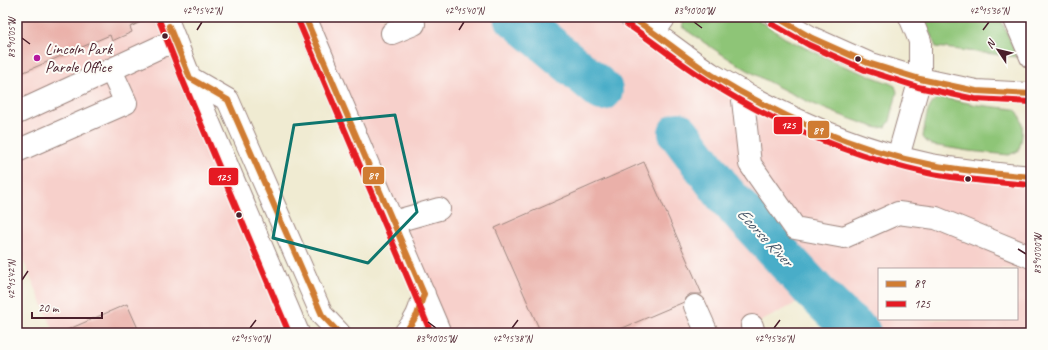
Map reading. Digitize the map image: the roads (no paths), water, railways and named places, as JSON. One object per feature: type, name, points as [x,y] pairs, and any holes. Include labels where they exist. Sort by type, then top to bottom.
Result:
[{"type":"main road","points":[[166,17],[190,78],[298,333]]},
{"type":"main road","points":[[306,17],[440,333]]},
{"type":"main road","points":[[631,17],[660,24],[712,74],[769,107],[830,135],[898,157],[932,165],[971,172],[1031,177]]},
{"type":"main road","points":[[776,17],[812,38],[868,63],[920,79],[976,91],[1031,94]]},
{"type":"main road","points":[[898,157],[920,79],[920,41],[910,17]]},
{"type":"main road","points":[[1014,17],[1031,57]]},
{"type":"main road","points":[[392,33],[414,24]]},
{"type":"main road","points":[[17,113],[175,40]]},
{"type":"main road","points":[[17,151],[126,103],[111,70]]},
{"type":"main road","points":[[190,78],[228,100],[322,315],[339,333]]},
{"type":"main road","points":[[742,91],[750,164],[795,228],[844,237],[898,213],[936,218],[1031,257]]},
{"type":"main road","points":[[393,222],[439,209]]},
{"type":"main road","points":[[405,333],[419,313],[424,294]]},
{"type":"main road","points":[[696,306],[707,333]]},
{"type":"waterway","name":"Ecorse River","points":[[515,17],[602,90]]},
{"type":"waterway","name":"Ecorse River","points":[[679,133],[724,193],[816,293],[846,322],[860,333]]},
{"type":"place","name":"Lincoln Park Parole Office","points":[[37,58]]}]
